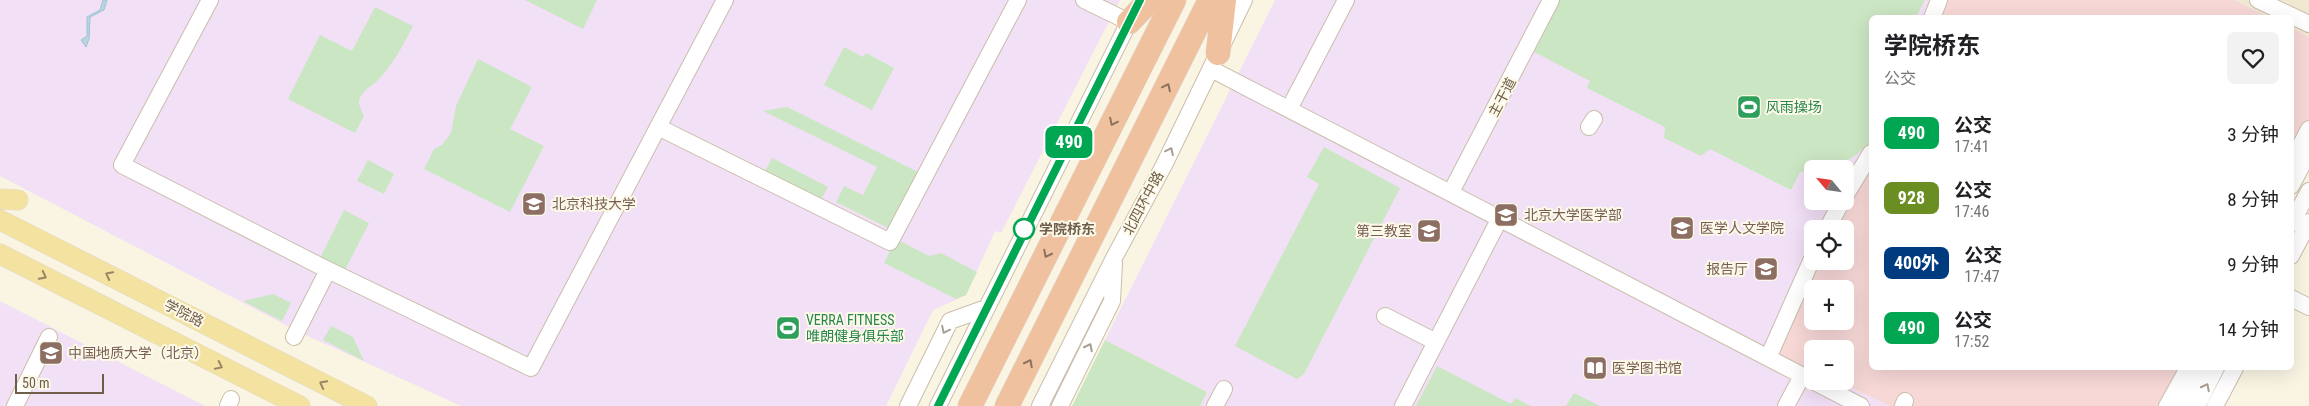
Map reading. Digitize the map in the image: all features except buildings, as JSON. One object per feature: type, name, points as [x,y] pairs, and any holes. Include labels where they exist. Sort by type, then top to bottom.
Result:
[{"type":"highway","points":[[1129,22],[1150,0]]},
{"type":"highway","points":[[970,406],[1174,0]]},
{"type":"highway","name":"北四环中路","points":[[1007,406],[1115,194],[1210,0]]},
{"type":"highway","points":[[1214,61],[1224,0]]},
{"type":"main road","name":"学院路","points":[[0,220],[367,406]]},
{"type":"main road","points":[[0,254],[300,406]]},
{"type":"street","points":[[210,0],[122,165],[328,270],[531,368],[725,0]]},
{"type":"street","points":[[658,127],[890,242],[1018,0]]},
{"type":"street","points":[[1084,0],[1129,22]]},
{"type":"street","points":[[938,406],[1140,0]]},
{"type":"street","name":"北四环中路","points":[[1040,406],[1115,256],[1164,165],[1244,0]]},
{"type":"street","points":[[1289,109],[1346,0]]},
{"type":"street","name":"主干道","points":[[1451,192],[1551,0]]},
{"type":"street","points":[[1933,15],[1939,0]]},
{"type":"street","points":[[2258,0],[2290,15]]},
{"type":"street","points":[[2294,17],[2309,24]]},
{"type":"street","points":[[1214,61],[1289,109],[1861,406]]},
{"type":"street","points":[[2294,158],[2309,129]]},
{"type":"street","points":[[2294,180],[2309,152]]},
{"type":"street","points":[[1854,181],[1869,156]]},
{"type":"street","points":[[2294,218],[2309,191]]},
{"type":"street","points":[[1403,406],[1500,218]]},
{"type":"street","points":[[2300,240],[2309,222]]},
{"type":"street","points":[[1060,406],[1112,301],[1115,256]]},
{"type":"street","points":[[294,337],[328,270]]},
{"type":"street","points":[[1768,358],[1807,270]]},
{"type":"street","points":[[2294,300],[2309,307]]},
{"type":"street","points":[[908,406],[950,321],[986,308]]},
{"type":"street","points":[[1385,316],[1436,342]]},
{"type":"street","points":[[15,406],[49,336]]},
{"type":"street","points":[[2167,406],[2187,370]]},
{"type":"street","points":[[2180,406],[2198,370]]},
{"type":"street","points":[[2196,406],[2215,370]]},
{"type":"street","points":[[2215,406],[2234,370]]},
{"type":"street","points":[[1786,406],[1802,376]]},
{"type":"street","points":[[1215,406],[1224,389]]},
{"type":"shaded area","name":"北京科技大学","points":[[0,0],[1120,0],[1001,233],[995,231],[966,295],[933,310],[886,406],[461,406],[299,332],[0,176]]},
{"type":"shaded area","name":"北京大学医学部","points":[[1275,0],[1948,0],[1940,15],[1869,15],[1869,169],[1854,198],[1854,160],[1804,160],[1804,210],[1848,210],[1843,220],[1804,220],[1804,270],[1816,270],[1811,280],[1804,280],[1804,295],[1775,352],[1804,366],[1804,390],[1854,389],[1890,406],[1200,406],[1207,392],[1105,340]]},
{"type":"shaded area","points":[[1948,0],[2234,0],[2265,15],[1940,15]]},
{"type":"shaded area","points":[[2230,0],[2309,0],[2309,37],[2294,30],[2294,15],[2263,15]]},
{"type":"shaded area","points":[[2294,30],[2309,37],[2309,121],[2294,148]]},
{"type":"shaded area","points":[[1869,169],[1869,370],[2177,370],[2157,406],[1890,406],[1854,389],[1854,340],[1804,340],[1804,366],[1774,352],[1804,294],[1804,330],[1854,330],[1854,280],[1811,280],[1816,270],[1854,270],[1854,220],[1843,220],[1848,210],[1854,210],[1854,198]]},
{"type":"shaded area","name":"中国地质大学（北京）","points":[[0,301],[205,406],[0,406]]},
{"type":"green space","points":[[525,0],[597,0],[583,29]]},
{"type":"green space","name":"风雨操场","points":[[1560,0],[1925,0],[1917,15],[1869,15],[1869,144],[1848,160],[1804,160],[1804,172],[1800,172],[1791,190],[1710,149],[1701,156],[1664,138],[1665,127],[1587,88],[1590,81],[1534,52]]},
{"type":"green space","points":[[375,7],[413,26],[389,67],[360,97],[359,101],[364,116],[355,133],[288,99],[320,35],[352,51]]},
{"type":"green space","points":[[844,47],[863,57],[866,53],[894,68],[872,110],[824,85]]},
{"type":"green space","points":[[478,59],[532,87],[510,129],[544,146],[510,212],[424,169],[434,149],[442,145],[451,133],[456,106]]},
{"type":"green space","points":[[787,107],[920,173],[892,230],[836,202],[844,186],[863,195],[877,167],[763,111]]},
{"type":"green space","points":[[1324,147],[1400,188],[1304,374],[1297,379],[1235,346],[1319,184],[1307,177]]},
{"type":"green space","points":[[772,158],[828,187],[821,200],[765,171]]},
{"type":"green space","points":[[368,160],[394,174],[384,194],[357,181]]},
{"type":"green space","points":[[344,210],[369,223],[342,276],[317,264]]},
{"type":"green space","points":[[896,239],[929,256],[941,253],[977,272],[966,295],[956,299],[884,263]]},
{"type":"green space","points":[[273,294],[291,303],[282,321],[243,301]]},
{"type":"green space","points":[[331,326],[353,337],[364,361],[323,340]]},
{"type":"green space","points":[[1105,340],[1207,392],[1200,406],[1072,406]]},
{"type":"green space","points":[[1437,366],[1511,404],[1515,398],[1531,406],[1416,406]]},
{"type":"green space","points":[[1574,393],[1600,406],[1566,406]]},
{"type":"water","points":[[103,0],[107,0],[104,10],[90,17],[89,39],[86,47],[81,40],[87,36],[87,17],[100,10]]},
{"type":"bus line","name":"490","points":[[938,406],[1140,0]]},
{"type":"place","name":"风雨操场","points":[[1749,107]]},
{"type":"place","name":"北京科技大学","points":[[534,204]]},
{"type":"place","name":"北京大学医学部","points":[[1506,215]]},
{"type":"place","name":"医学人文学院","points":[[1682,228]]},
{"type":"place","name":"学院桥东","points":[[1024,229]]},
{"type":"place","name":"第三教室","points":[[1429,231]]},
{"type":"place","name":"报告厅","points":[[1766,269]]},
{"type":"place","name":"VERRA FITNESS 唯朗健身俱乐部","points":[[788,328]]},
{"type":"place","name":"中国地质大学（北京）","points":[[51,353]]},
{"type":"place","name":"医学图书馆","points":[[1595,368]]}]
